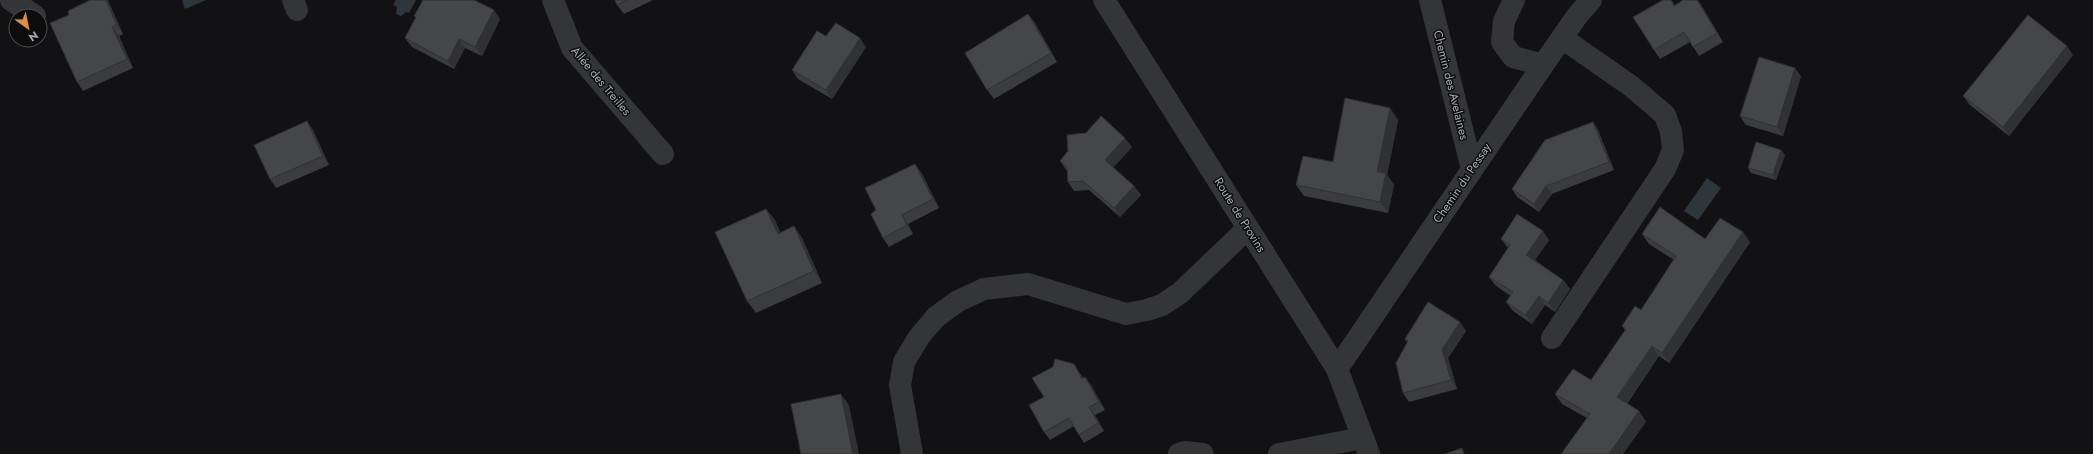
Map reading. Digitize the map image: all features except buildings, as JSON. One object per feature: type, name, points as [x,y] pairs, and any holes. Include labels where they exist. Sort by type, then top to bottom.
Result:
[{"type":"street","points":[[11,0],[23,8]]},
{"type":"street","name":"Allée des Treilles","points":[[553,0],[572,48],[663,154]]},
{"type":"street","name":"Route de Provins","points":[[1104,0],[1337,369],[1365,446],[1279,454]]},
{"type":"street","name":"Chemin des Avelaines","points":[[1430,0],[1472,169]]},
{"type":"street","points":[[1514,0],[1504,21],[1502,42],[1513,57],[1544,65]]},
{"type":"street","name":"Chemin du Pessay","points":[[1337,369],[1562,38],[1591,0]]},
{"type":"street","points":[[1552,338],[1665,169],[1673,150],[1671,132],[1665,115],[1631,86],[1562,38]]},
{"type":"street","points":[[912,454],[900,385],[904,362],[919,337],[936,317],[958,301],[984,289],[1028,284],[1126,314],[1147,310],[1162,305],[1180,293],[1248,228]]},
{"type":"street","points":[[1179,454],[1185,452],[1203,454]]},
{"type":"shaded area","points":[[182,0],[206,0],[185,9]]},
{"type":"shaded area","points":[[396,0],[416,0],[409,13],[406,12],[401,16],[396,14],[397,7],[393,5]]},
{"type":"shaded area","points":[[1707,178],[1721,188],[1698,220],[1684,211]]}]
